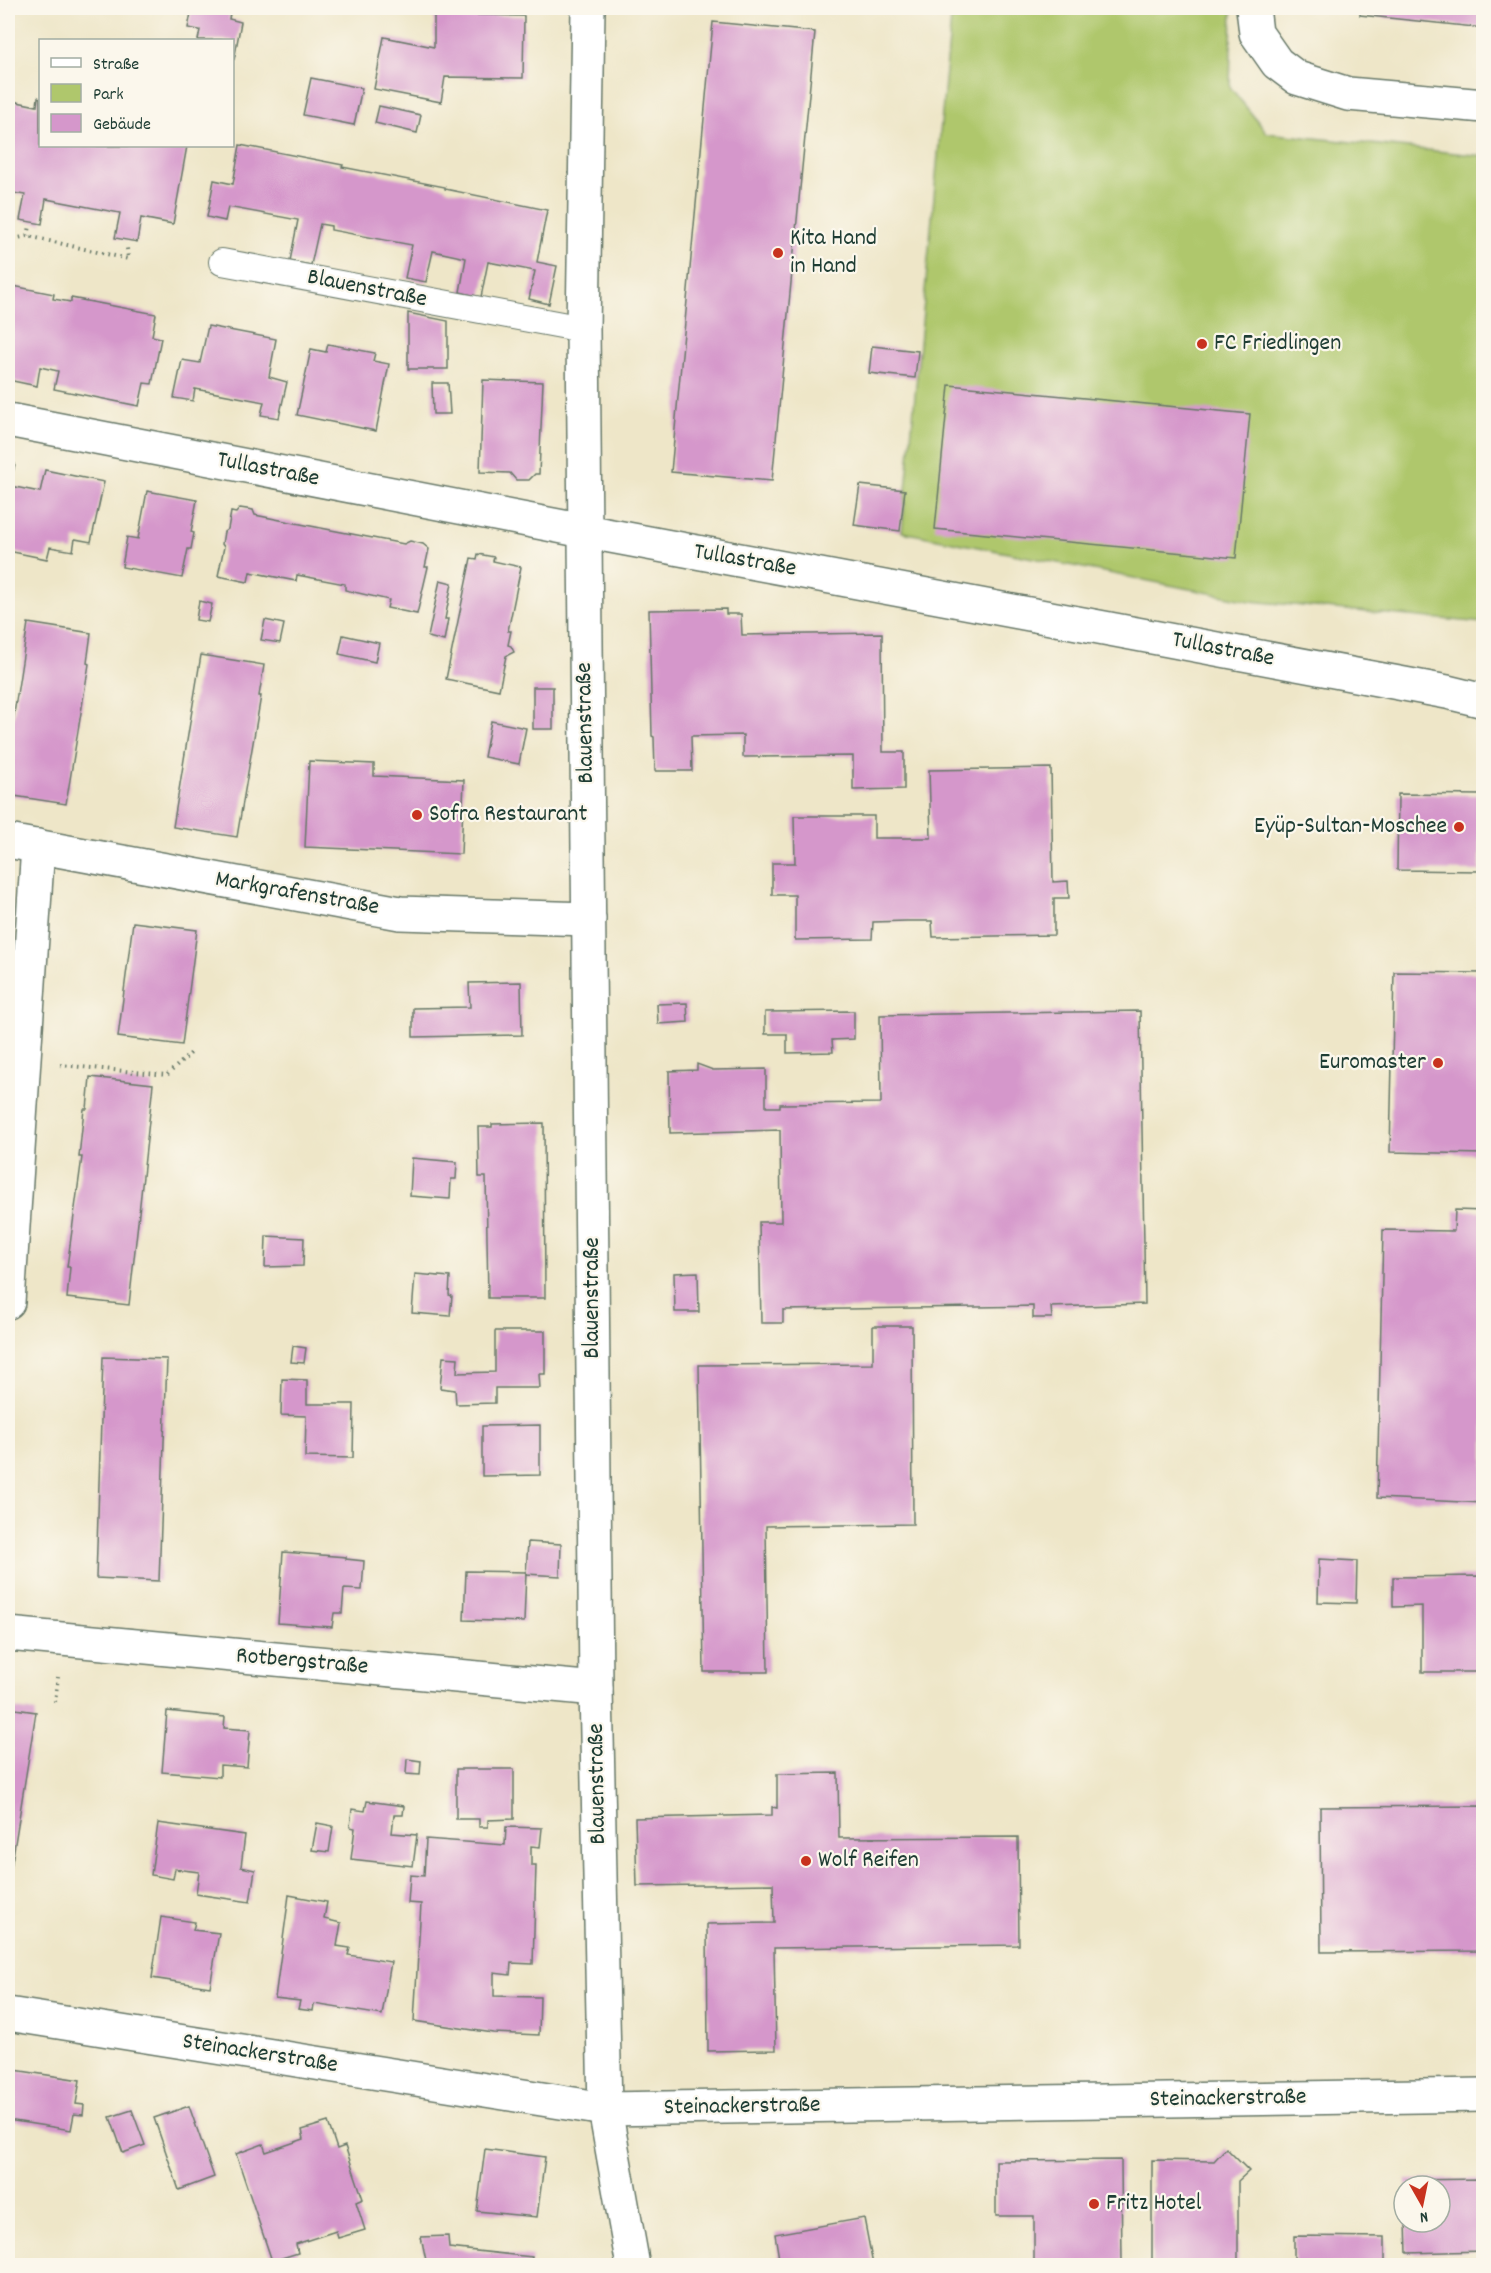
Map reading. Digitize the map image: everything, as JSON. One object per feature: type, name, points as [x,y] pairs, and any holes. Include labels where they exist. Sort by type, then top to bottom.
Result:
[{"type":"street","name":"Blauenstraße","points":[[588,8],[583,329],[596,1689],[605,2109],[633,2265]]},
{"type":"street","points":[[1253,8],[1256,33],[1277,63],[1297,78],[1348,94],[1484,106]]},
{"type":"street","name":"Tullastraße","points":[[8,420],[584,531],[1150,635],[1484,701]]},
{"type":"street","points":[[8,1302],[24,1062],[23,844]]},
{"type":"street","name":"Markgrafenstraße","points":[[23,844],[400,913],[589,919]]},
{"type":"street","name":"Rotbergstraße","points":[[8,1634],[596,1689]]},
{"type":"street","name":"Steinackerstraße","points":[[8,2014],[605,2109],[1484,2095]]},
{"type":"lane","name":"Blauenstraße","points":[[222,262],[583,329]]},
{"type":"path","points":[[28,236],[30,226]]},
{"type":"path","points":[[8,240],[28,236],[128,259],[128,248]]},
{"type":"path","points":[[24,1062],[167,1075],[191,1053]]},
{"type":"green space","name":"FC Friedlingen","points":[[952,8],[1232,8],[1230,87],[1267,133],[1483,156],[1483,623],[1250,601],[902,532]]},
{"type":"building","points":[[192,8],[231,8],[229,19],[241,22],[234,60],[234,39],[198,39],[200,30],[188,28]]},
{"type":"building","points":[[1360,8],[1484,8],[1484,28],[1360,15]]},
{"type":"building","points":[[434,14],[524,16],[523,78],[445,77],[441,102],[374,89],[384,37],[434,47]]},
{"type":"building","points":[[713,22],[815,32],[772,481],[671,472]]},
{"type":"building","points":[[311,78],[362,88],[354,125],[303,115]]},
{"type":"building","points":[[38,97],[39,147],[187,147],[173,224],[141,218],[137,242],[115,238],[120,213],[46,199],[42,224],[20,220],[25,195],[8,192],[8,125],[12,101],[37,106]]},
{"type":"building","points":[[379,106],[421,115],[417,133],[375,123]]},
{"type":"building","points":[[240,145],[547,210],[537,262],[557,266],[549,304],[529,299],[535,271],[488,262],[481,297],[460,292],[466,258],[433,251],[426,282],[405,278],[412,245],[331,230],[331,226],[320,224],[311,265],[290,261],[298,220],[228,207],[225,221],[207,217],[214,180],[233,184]]},
{"type":"building","points":[[8,285],[54,294],[53,299],[71,302],[71,298],[156,314],[152,336],[161,338],[152,384],[144,383],[139,406],[54,389],[58,371],[40,367],[37,386],[8,380]]},
{"type":"building","points":[[408,313],[448,321],[448,369],[408,369]]},
{"type":"building","points":[[208,326],[276,339],[269,377],[287,382],[279,418],[261,415],[264,402],[195,389],[193,401],[174,398],[182,360],[200,363]]},
{"type":"building","points":[[328,344],[375,353],[373,361],[389,364],[376,431],[297,415],[311,349],[326,352]]},
{"type":"building","points":[[872,346],[918,351],[915,378],[869,373]]},
{"type":"building","points":[[483,380],[543,382],[539,474],[535,474],[529,480],[516,480],[510,473],[480,472]]},
{"type":"building","points":[[432,383],[448,383],[450,414],[433,414]]},
{"type":"building","points":[[949,385],[1250,414],[1236,558],[935,529]]},
{"type":"building","points":[[8,463],[15,464],[10,486],[40,492],[45,470],[104,482],[91,542],[75,539],[73,551],[50,547],[47,559],[8,551]]},
{"type":"building","points":[[860,485],[905,490],[900,531],[854,525]]},
{"type":"building","points":[[147,491],[197,500],[191,532],[194,533],[191,549],[188,549],[182,578],[122,567],[127,537],[138,539]]},
{"type":"building","points":[[240,508],[253,510],[255,515],[331,530],[404,544],[410,541],[423,544],[429,549],[425,567],[428,567],[417,614],[387,608],[389,600],[345,590],[345,584],[297,575],[296,581],[250,572],[248,582],[218,576],[224,547],[222,544],[224,532],[228,529],[231,512],[236,513]]},
{"type":"building","points":[[478,554],[494,557],[493,561],[521,567],[508,631],[511,631],[508,645],[514,652],[506,656],[499,690],[446,679],[471,558],[477,559]]},
{"type":"building","points":[[440,580],[452,583],[445,619],[448,619],[444,641],[428,637]]},
{"type":"building","points":[[8,585],[11,586],[9,600],[8,600]]},
{"type":"building","points":[[199,601],[212,604],[208,622],[196,620]]},
{"type":"building","points":[[726,609],[726,614],[741,614],[742,635],[882,633],[883,752],[904,752],[904,789],[853,790],[853,756],[743,757],[743,735],[691,736],[692,771],[655,771],[649,610]]},
{"type":"building","points":[[265,620],[284,624],[280,643],[261,640]]},
{"type":"building","points":[[28,623],[91,633],[87,663],[89,664],[66,804],[8,795],[8,753]]},
{"type":"building","points":[[343,635],[379,643],[375,662],[339,654]]},
{"type":"building","points":[[201,655],[264,665],[259,696],[261,696],[237,837],[173,827]]},
{"type":"building","points":[[533,687],[553,687],[553,729],[533,729]]},
{"type":"building","points":[[491,721],[526,728],[519,764],[484,757]]},
{"type":"building","points":[[309,761],[374,764],[374,776],[464,780],[461,854],[305,847]]},
{"type":"building","points":[[1051,768],[1053,882],[1068,881],[1069,898],[1054,898],[1054,935],[933,937],[932,921],[906,921],[873,922],[872,939],[795,940],[795,895],[772,895],[772,863],[795,863],[794,816],[874,816],[874,838],[931,838],[929,770]]},
{"type":"building","points":[[1398,794],[1481,795],[1480,871],[1397,870]]},
{"type":"building","points":[[133,922],[197,930],[182,1045],[118,1037]]},
{"type":"building","name":"Euromaster","points":[[1394,972],[1484,973],[1484,1154],[1390,1152]]},
{"type":"building","points":[[521,982],[522,1035],[413,1037],[413,1008],[470,1007],[469,983]]},
{"type":"building","points":[[687,1003],[688,1022],[658,1024],[657,1004]]},
{"type":"building","points":[[854,1011],[854,1039],[832,1040],[833,1052],[787,1053],[787,1034],[765,1034],[765,1012]]},
{"type":"building","points":[[1140,1011],[1145,1304],[1051,1307],[1052,1318],[1033,1318],[1033,1306],[783,1310],[783,1323],[761,1323],[759,1222],[781,1222],[780,1130],[670,1133],[669,1071],[697,1070],[697,1064],[713,1070],[766,1069],[766,1107],[780,1107],[780,1104],[881,1103],[880,1015]]},
{"type":"building","points":[[90,1077],[153,1084],[129,1305],[67,1298],[70,1267],[67,1267],[82,1157],[79,1157],[84,1109],[87,1109]]},
{"type":"building","points":[[544,1123],[545,1298],[488,1298],[486,1177],[479,1177],[478,1127],[492,1127],[492,1124]]},
{"type":"building","points":[[412,1158],[457,1162],[456,1179],[451,1179],[450,1199],[410,1196]]},
{"type":"building","points":[[1455,1210],[1484,1211],[1484,1503],[1377,1498],[1383,1230],[1454,1231]]},
{"type":"building","points":[[266,1236],[304,1238],[303,1266],[265,1267]]},
{"type":"building","points":[[698,1272],[699,1312],[675,1312],[674,1273]]},
{"type":"building","points":[[415,1274],[450,1277],[449,1295],[452,1296],[450,1316],[412,1313]]},
{"type":"building","points":[[873,1326],[912,1326],[913,1524],[766,1526],[768,1672],[704,1672],[699,1365],[873,1364]]},
{"type":"building","points":[[495,1331],[545,1331],[545,1374],[539,1374],[540,1388],[495,1388],[495,1403],[456,1404],[455,1390],[440,1388],[443,1357],[458,1358],[457,1373],[495,1372]]},
{"type":"building","points":[[293,1346],[306,1348],[304,1363],[291,1362]]},
{"type":"building","points":[[103,1357],[167,1359],[159,1581],[96,1578]]},
{"type":"building","points":[[282,1379],[307,1380],[307,1404],[354,1404],[353,1458],[305,1457],[306,1416],[281,1415]]},
{"type":"building","points":[[540,1425],[540,1475],[482,1476],[482,1426]]},
{"type":"building","points":[[528,1542],[561,1544],[560,1576],[526,1574]]},
{"type":"building","points":[[283,1552],[346,1557],[346,1559],[364,1561],[362,1590],[344,1589],[342,1613],[334,1613],[332,1627],[278,1623]]},
{"type":"building","points":[[1319,1559],[1357,1561],[1356,1603],[1318,1602]]},
{"type":"building","points":[[466,1571],[526,1572],[524,1622],[464,1620]]},
{"type":"building","points":[[1484,1576],[1484,1672],[1422,1672],[1422,1606],[1393,1607],[1393,1577]]},
{"type":"building","points":[[8,1708],[36,1712],[9,1881],[8,1881]]},
{"type":"building","points":[[167,1711],[225,1717],[224,1728],[250,1730],[247,1767],[220,1765],[220,1777],[162,1772]]},
{"type":"building","points":[[407,1759],[421,1761],[420,1775],[406,1774]]},
{"type":"building","points":[[456,1769],[514,1769],[514,1819],[488,1820],[488,1827],[479,1827],[479,1819],[456,1819]]},
{"type":"building","points":[[838,1773],[839,1838],[1018,1837],[1019,1945],[774,1948],[776,2050],[708,2051],[707,1924],[774,1923],[773,1884],[637,1886],[635,1818],[772,1815],[772,1807],[777,1808],[777,1774]]},
{"type":"building","points":[[367,1801],[404,1806],[403,1815],[394,1815],[392,1833],[417,1835],[413,1866],[351,1859],[355,1828],[350,1827],[352,1809],[365,1811]]},
{"type":"building","points":[[1484,1806],[1484,1951],[1321,1952],[1320,1807]]},
{"type":"building","points":[[158,1823],[245,1835],[241,1867],[255,1870],[250,1902],[196,1894],[199,1872],[175,1869],[173,1879],[151,1875]]},
{"type":"building","points":[[317,1823],[333,1826],[329,1852],[312,1850]]},
{"type":"building","points":[[506,1827],[542,1828],[540,1847],[531,1846],[531,1865],[536,1865],[533,1964],[511,1963],[510,1975],[494,1973],[494,1996],[540,1997],[539,2035],[493,2033],[414,2021],[421,1904],[408,1903],[410,1875],[424,1876],[426,1839],[505,1845]]},
{"type":"building","points":[[289,1895],[327,1902],[324,1919],[341,1923],[337,1946],[350,1948],[348,1955],[391,1962],[382,2015],[314,2004],[313,2011],[298,2009],[300,2001],[275,1998]]},
{"type":"building","points":[[161,1917],[195,1922],[193,1930],[219,1933],[210,1987],[152,1978]]},
{"type":"building","points":[[8,2069],[80,2080],[76,2104],[84,2105],[83,2115],[74,2114],[71,2130],[8,2120]]},
{"type":"building","points":[[189,2106],[214,2177],[179,2190],[154,2118]]},
{"type":"building","points":[[132,2110],[145,2145],[123,2153],[110,2117]]},
{"type":"building","points":[[328,2122],[337,2149],[345,2146],[363,2199],[356,2202],[365,2230],[338,2238],[336,2231],[296,2244],[298,2253],[272,2261],[236,2154],[263,2144],[266,2152],[304,2139],[302,2130]]},
{"type":"building","points":[[1226,2148],[1249,2171],[1238,2181],[1238,2265],[1152,2265],[1152,2160],[1214,2161]]},
{"type":"building","points":[[485,2149],[545,2157],[537,2217],[477,2211]]},
{"type":"building","points":[[1121,2160],[1122,2265],[1034,2265],[1034,2216],[996,2216],[996,2161]]},
{"type":"building","points":[[1452,2179],[1484,2179],[1484,2251],[1407,2253],[1406,2234],[1452,2234]]},
{"type":"building","points":[[864,2218],[873,2265],[780,2265],[775,2234]]},
{"type":"building","points":[[448,2236],[449,2248],[532,2257],[531,2265],[427,2265],[421,2237]]},
{"type":"building","points":[[1294,2236],[1385,2237],[1385,2265],[1294,2265]]},
{"type":"place","name":"Kita Hand in Hand","points":[[778,253]]},
{"type":"place","name":"FC Friedlingen","points":[[1202,344]]},
{"type":"place","name":"Sofra Restaurant","points":[[417,815]]},
{"type":"place","name":"Eyüp-Sultan-Moschee","points":[[1459,827]]},
{"type":"place","name":"Euromaster","points":[[1438,1063]]},
{"type":"place","name":"Wolf Reifen","points":[[806,1861]]},
{"type":"place","name":"Fritz Hotel","points":[[1094,2204]]}]
